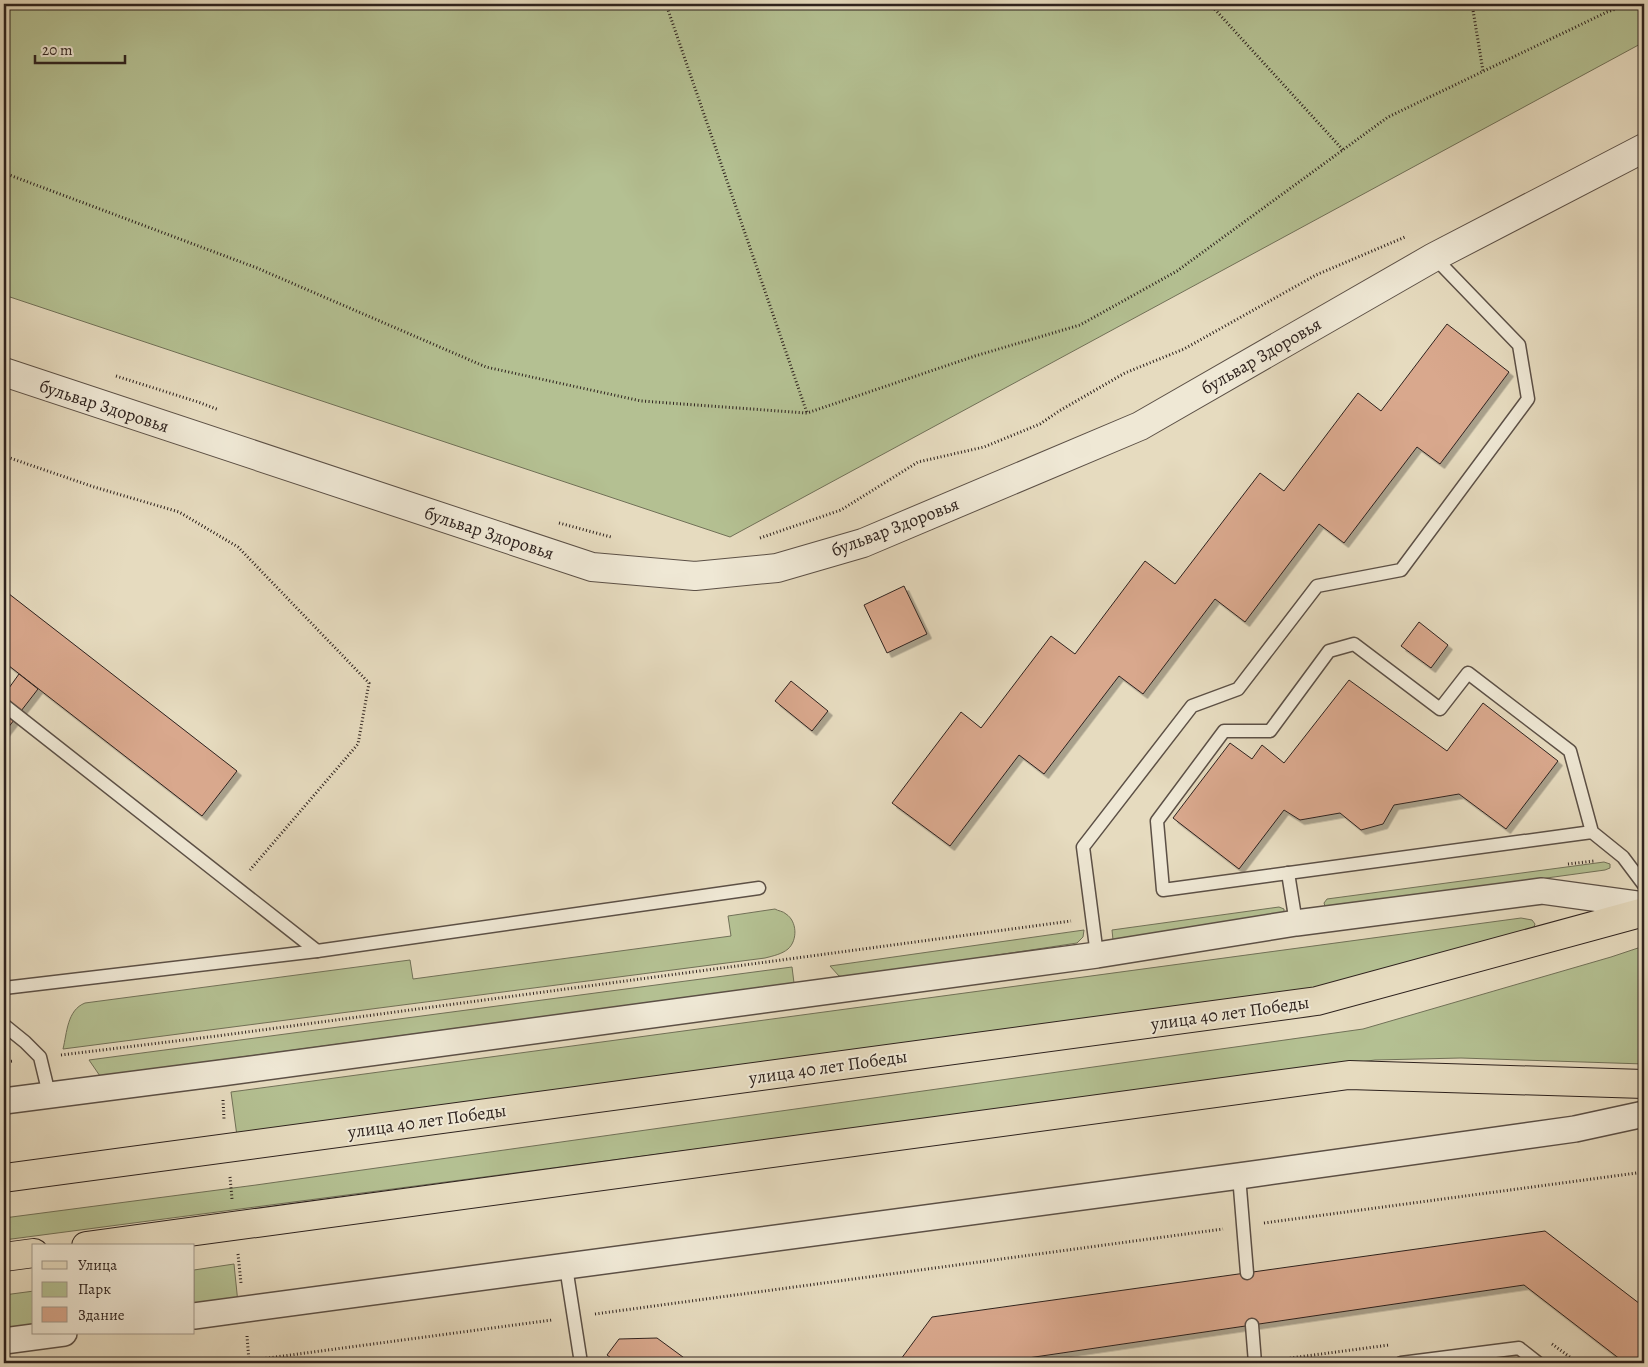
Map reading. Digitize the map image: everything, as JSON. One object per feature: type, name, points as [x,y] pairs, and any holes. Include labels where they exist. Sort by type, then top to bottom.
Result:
[{"type":"main road","name":"улица 40 лет Победы","points":[[4,1178],[1317,1001],[1644,912]]},
{"type":"main road","points":[[101,1244],[1349,1075],[1644,1084]]},
{"type":"main road","points":[[4,1257],[32,1253]]},
{"type":"street","name":"бульвар Здоровья","points":[[4,372],[592,567],[695,576],[777,568],[863,544],[1140,426],[1434,257],[1644,148]]},
{"type":"street","points":[[4,1101],[1098,955],[1296,923],[1542,891],[1644,905]]},
{"type":"street","points":[[195,1316],[1239,1176],[1575,1129],[1644,1114]]},
{"type":"street","points":[[4,1341],[56,1334]]},
{"type":"lane","points":[[1098,955],[1091,919],[1082,847],[1192,706],[1238,689],[1317,586],[1401,570],[1528,399],[1519,345],[1434,257]]},
{"type":"lane","points":[[1592,832],[1163,890],[1157,821],[1224,731],[1270,731],[1329,651],[1354,644],[1440,709],[1468,673],[1570,751],[1592,832],[1622,857],[1644,885]]},
{"type":"lane","points":[[4,705],[317,952]]},
{"type":"lane","points":[[1288,873],[1296,923]]},
{"type":"lane","points":[[4,988],[317,952],[759,888]]},
{"type":"lane","points":[[4,1025],[40,1057],[49,1094]]},
{"type":"lane","points":[[1239,1176],[1247,1273]]},
{"type":"lane","points":[[566,1267],[581,1363]]},
{"type":"lane","points":[[1252,1325],[1255,1363]]},
{"type":"lane","points":[[1402,1363],[1519,1348],[1538,1363]]},
{"type":"path","points":[[666,4],[807,412]]},
{"type":"path","points":[[1210,4],[1343,150]]},
{"type":"path","points":[[1472,4],[1483,72]]},
{"type":"path","points":[[4,173],[257,268],[486,367],[641,401],[807,412],[975,356],[1080,325],[1177,271],[1388,117],[1607,12],[1630,4]]},
{"type":"path","points":[[760,538],[841,510],[918,462],[984,448],[1040,424],[1126,373],[1184,349],[1316,275],[1408,236]]},
{"type":"path","points":[[115,375],[225,412]]},
{"type":"path","points":[[4,456],[94,487],[179,512],[238,547],[369,683],[358,744],[235,887]]},
{"type":"path","points":[[557,522],[613,538]]},
{"type":"path","points":[[4,1062],[217,1036],[1091,919]]},
{"type":"path","points":[[230,1363],[1644,1172]]},
{"type":"green space","points":[[4,4],[1644,4],[1644,42],[730,537],[4,295]]},
{"type":"green space","points":[[1604,862],[1610,864],[1610,868],[1328,908],[1324,903],[1327,899]]},
{"type":"green space","points":[[1279,907],[1284,909],[1284,913],[1280,916],[1113,940],[1112,930]]},
{"type":"green space","points":[[775,909],[790,917],[794,926],[795,936],[788,949],[780,954],[765,958],[63,1049],[71,1016],[79,1006],[85,1003],[410,960],[413,979],[731,936],[728,916]]},
{"type":"green space","points":[[1521,918],[1532,920],[1535,924],[1534,927],[1527,931],[1331,985],[1255,998],[237,1136],[231,1092]]},
{"type":"green space","points":[[1084,930],[1083,937],[1077,943],[846,978],[839,976],[830,966]]},
{"type":"green space","points":[[1644,946],[1644,1064],[1461,1058],[1375,1060],[4,1240],[4,1218],[256,1185],[1363,1029]]},
{"type":"green space","points":[[792,967],[794,983],[100,1076],[89,1060]]},
{"type":"green space","points":[[234,1264],[238,1303],[195,1309],[195,1270]]},
{"type":"green space","points":[[32,1291],[32,1330],[4,1334],[4,1295]]},
{"type":"building","points":[[1447,324],[1509,372],[1440,464],[1417,447],[1344,543],[1319,524],[1245,622],[1215,599],[1143,694],[1119,676],[1044,774],[1019,755],[950,846],[892,803],[961,712],[981,728],[1051,636],[1075,654],[1145,561],[1175,584],[1260,473],[1284,491],[1358,393],[1381,411]]},
{"type":"building","points":[[904,586],[927,634],[887,653],[864,605]]},
{"type":"building","points":[[4,590],[237,771],[202,816],[4,662]]},
{"type":"building","points":[[1419,622],[1448,645],[1431,668],[1401,646]]},
{"type":"building","points":[[19,674],[38,689],[4,733],[4,695]]},
{"type":"building","points":[[1349,680],[1447,751],[1483,703],[1558,761],[1506,829],[1459,794],[1394,805],[1383,824],[1361,830],[1340,813],[1300,820],[1284,810],[1239,869],[1173,818],[1230,743],[1252,759],[1262,745],[1284,763]]},
{"type":"building","points":[[791,681],[828,711],[812,731],[775,701]]},
{"type":"building","points":[[1545,1231],[1644,1307],[1644,1363],[1625,1363],[1524,1285],[994,1363],[898,1363],[932,1317]]},
{"type":"building","points":[[657,1338],[687,1360],[684,1363],[618,1363],[607,1355],[619,1339]]}]
